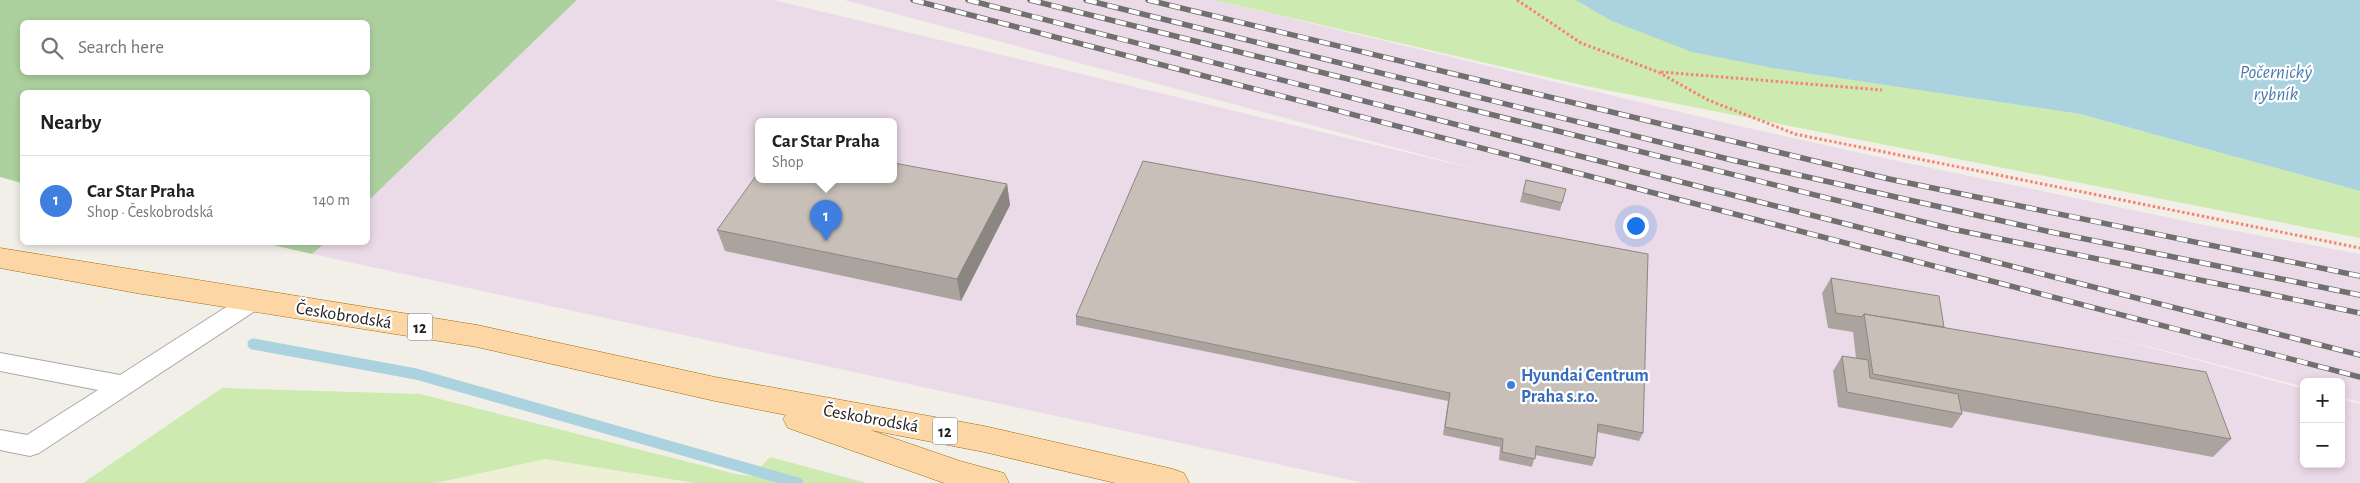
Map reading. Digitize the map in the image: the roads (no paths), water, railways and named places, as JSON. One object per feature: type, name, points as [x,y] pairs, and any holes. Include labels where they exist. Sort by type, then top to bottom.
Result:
[{"type":"main road","name":"Českobrodská","points":[[0,258],[253,301],[477,336],[715,390],[984,439],[1173,483]]},
{"type":"main road","name":"Českobrodská","points":[[715,390],[960,475],[993,483]]},
{"type":"lane","points":[[0,440],[30,446],[253,301]]},
{"type":"lane","points":[[0,362],[122,386]]},
{"type":"water","name":"Počernický rybník","points":[[1575,0],[2360,0],[2360,191],[2080,114],[1778,69],[1692,52],[1612,21]]},
{"type":"waterway","points":[[253,344],[416,374],[798,483]]},
{"type":"railway","points":[[913,0],[2360,377]]},
{"type":"railway","points":[[968,0],[2360,355]]},
{"type":"railway","points":[[1030,0],[1952,229],[2360,313]]},
{"type":"railway","points":[[1086,0],[1732,160],[2051,232],[2360,295]]},
{"type":"railway","points":[[1148,0],[1889,179],[2360,276]]},
{"type":"place","name":"Car Star Praha","points":[[826,241]]},
{"type":"place","name":"Hyundai Centrum Praha s.r.o.","points":[[1511,385]]}]
